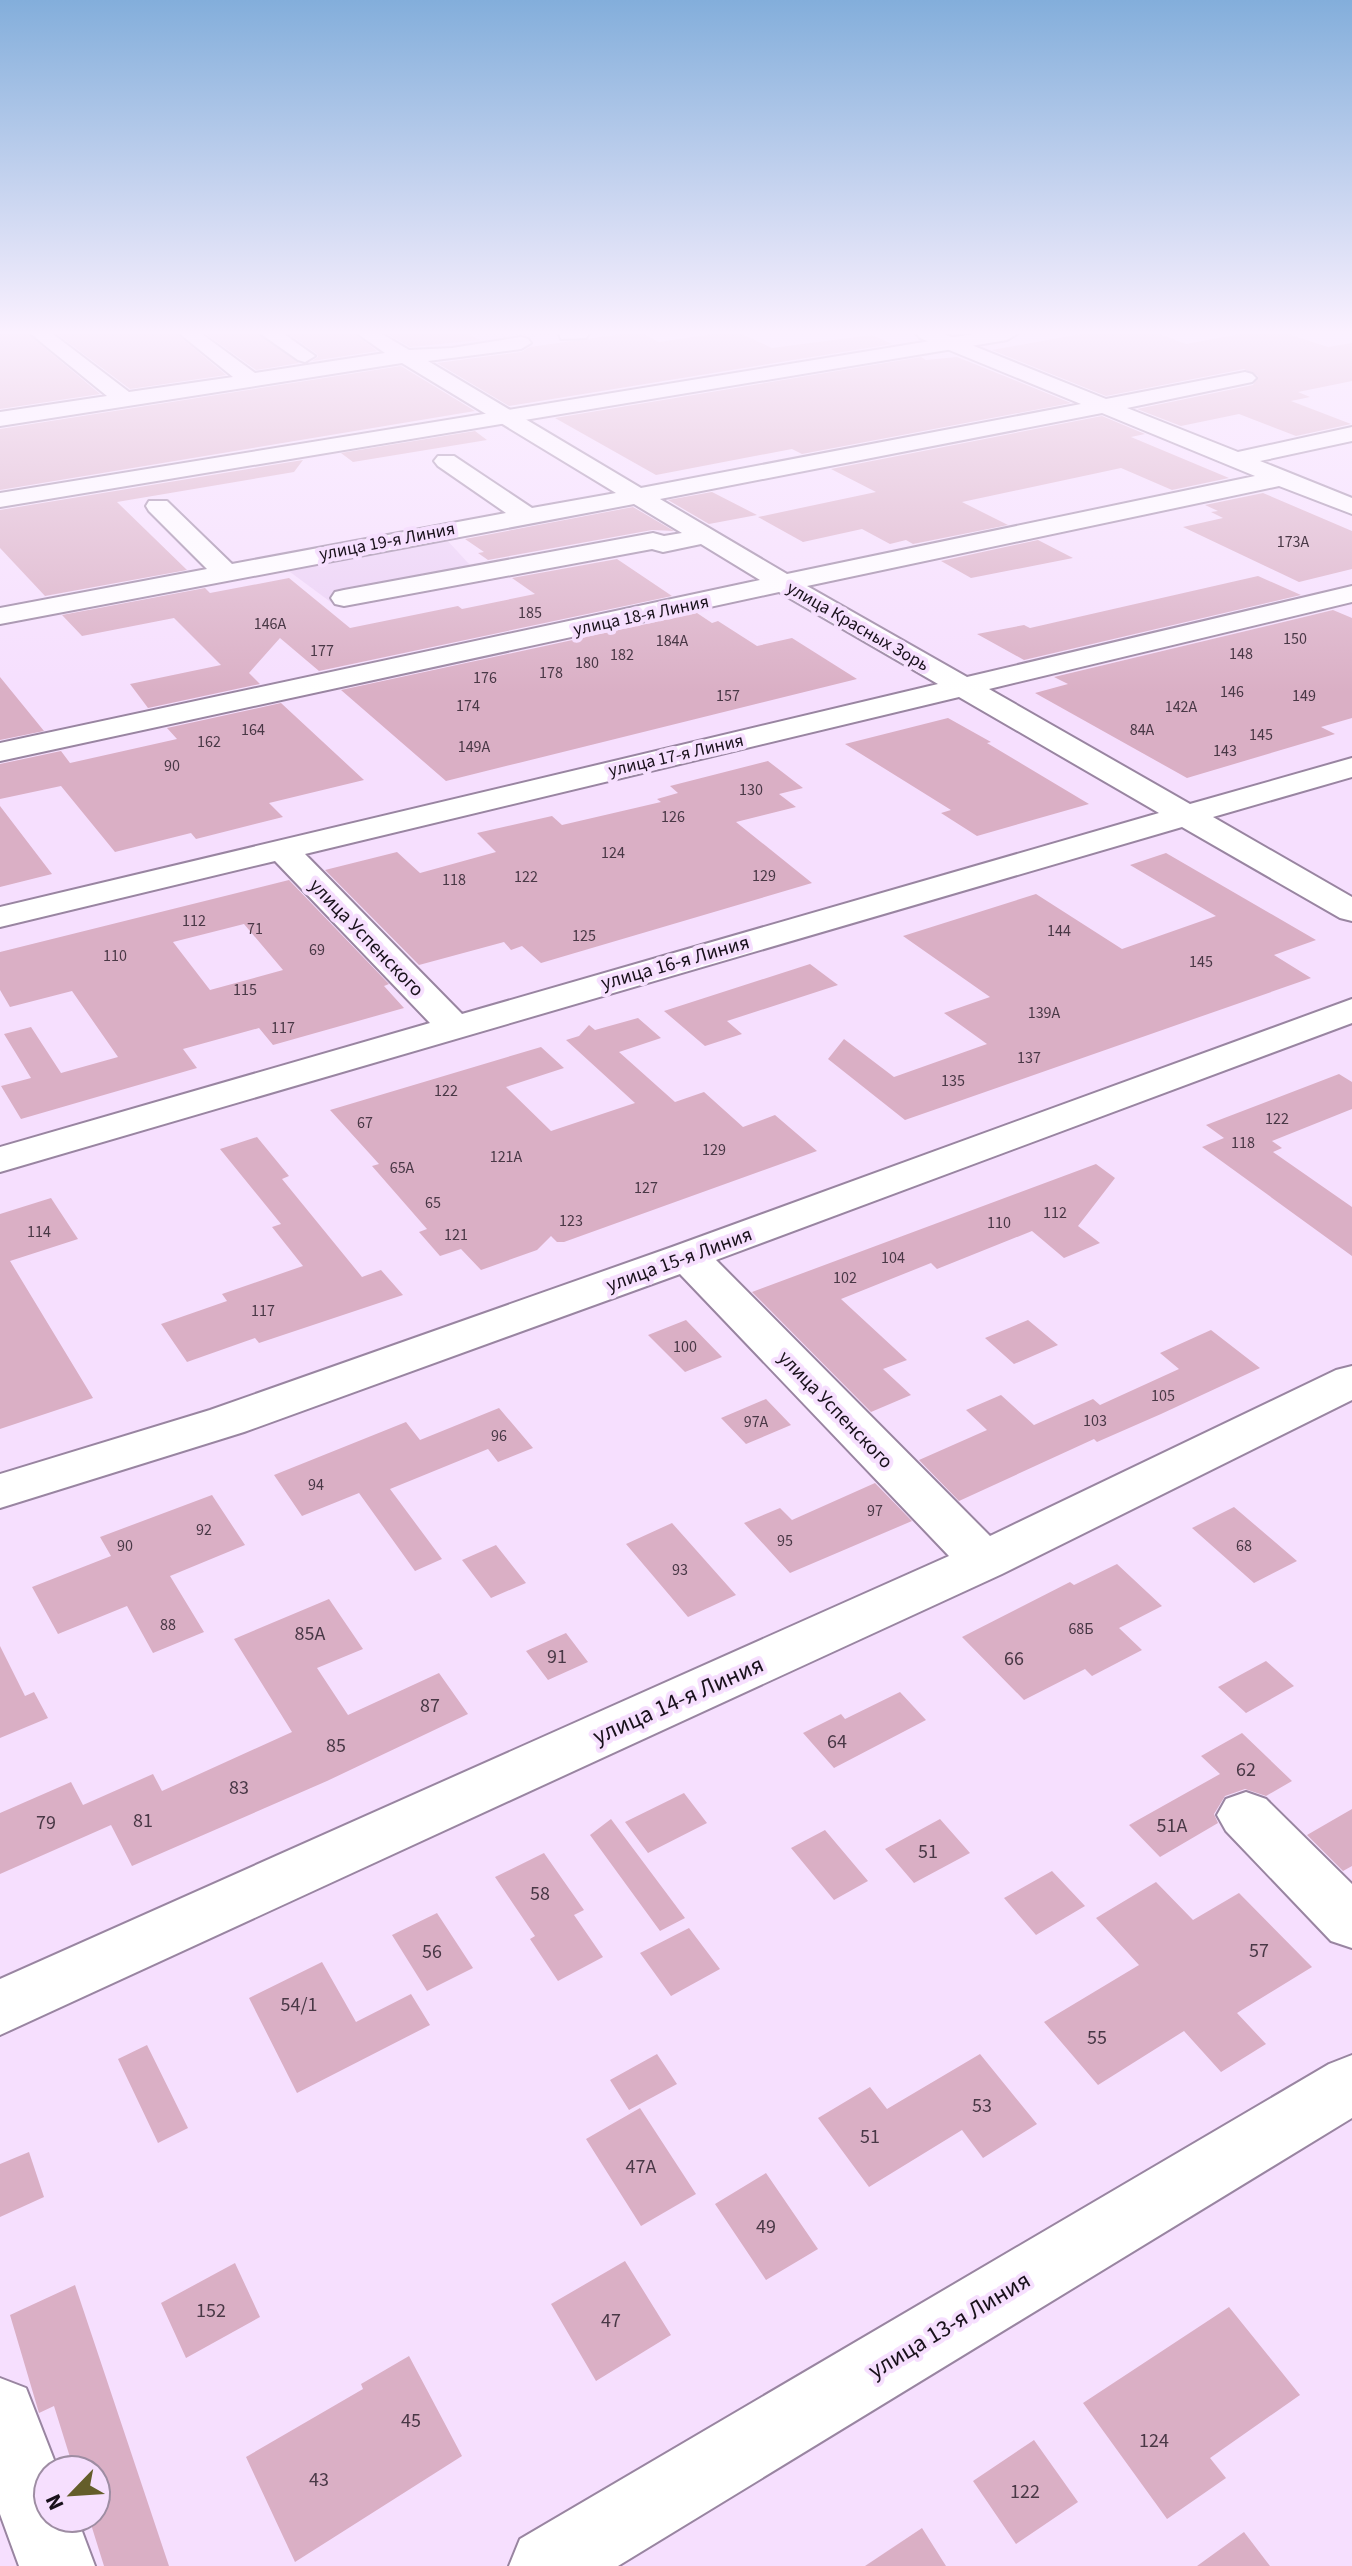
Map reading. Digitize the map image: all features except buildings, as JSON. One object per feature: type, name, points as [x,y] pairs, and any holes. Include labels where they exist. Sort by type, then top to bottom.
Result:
[{"type":"street","points":[[0,500],[279,454]]},
{"type":"street","name":"улица Красных Зорь","points":[[568,454],[785,584],[1352,911]]},
{"type":"street","name":"улица 19-я Линия","points":[[0,616],[862,454]]},
{"type":"street","points":[[1220,454],[1352,507]]},
{"type":"street","points":[[1235,460],[1263,454]]},
{"type":"street","points":[[446,461],[526,515]]},
{"type":"street","name":"улица 18-я Линия","points":[[0,752],[1282,478]]},
{"type":"street","points":[[158,506],[225,572]]},
{"type":"street","points":[[475,547],[664,511]]},
{"type":"street","points":[[344,598],[653,541],[663,544],[705,536]]},
{"type":"street","name":"улица 17-я Линия","points":[[0,917],[1352,594]]},
{"type":"street","name":"улица 16-я Линия","points":[[0,1160],[1352,767]]},
{"type":"street","name":"улица Успенского","points":[[281,848],[453,1026]]},
{"type":"street","name":"улица 15-я Линия","points":[[0,1491],[227,1421],[687,1256],[1352,1010]]},
{"type":"street","name":"улица Успенского","points":[[687,1256],[984,1561]]},
{"type":"street","name":"улица 14-я Линия","points":[[0,2008],[984,1561],[1352,1381]]},
{"type":"street","points":[[1246,1815],[1352,1923]]},
{"type":"street","name":"улица 13-я Линия","points":[[547,2566],[1352,2084]]},
{"type":"street","points":[[0,2414],[57,2566]]},
{"type":"shaded area","points":[[445,538],[482,578],[336,606],[286,569]]}]
